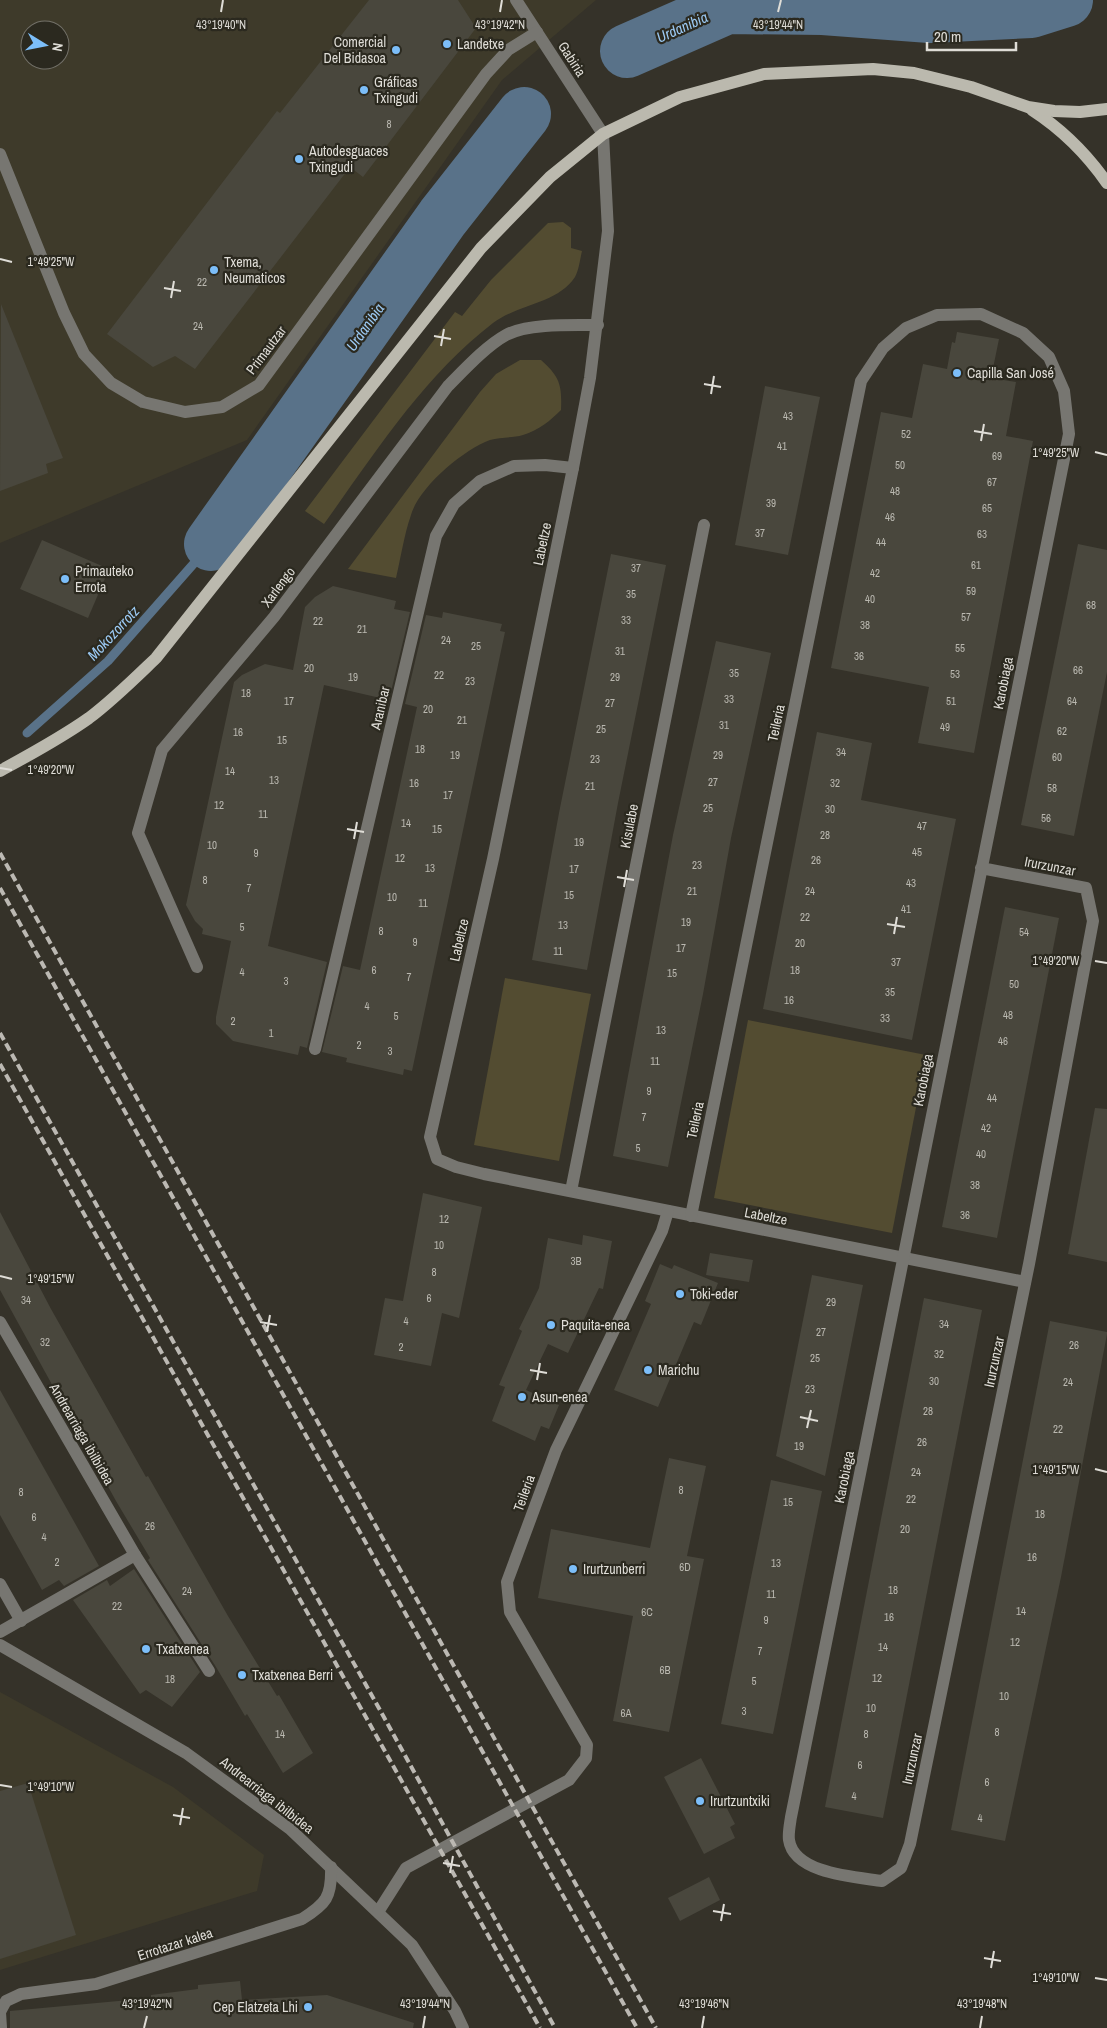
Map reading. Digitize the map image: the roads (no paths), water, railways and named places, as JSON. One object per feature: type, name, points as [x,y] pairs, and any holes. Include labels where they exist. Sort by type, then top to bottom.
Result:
[{"type":"main road","points":[[0,771],[55,741],[90,717],[123,690],[156,658],[481,248],[550,177],[603,134],[680,97],[764,74],[873,69],[914,72],[972,87],[1028,107],[1080,112],[1107,109]]},
{"type":"main road","points":[[1028,107],[1074,141],[1107,183]]},
{"type":"street","name":"Gabiria","points":[[516,0],[603,134]]},
{"type":"street","name":"Primautzar","points":[[0,154],[64,313],[84,354],[111,383],[143,402],[185,412],[222,407],[259,385],[486,74],[508,50],[537,32]]},
{"type":"street","name":"Labeltze","points":[[603,134],[608,230],[590,378],[493,859],[430,1137],[437,1159],[456,1167],[571,1192],[1026,1282]]},
{"type":"street","name":"Karobiaga","points":[[827,1872],[799,1860],[789,1841],[791,1817],[1069,434],[1064,391],[1049,357],[1023,333],[981,314]]},
{"type":"street","name":"Teileria","points":[[691,1216],[861,381],[883,348],[906,328],[937,315],[981,314]]},
{"type":"street","name":"Xarlengo","points":[[197,967],[138,833],[162,750],[274,617],[448,386],[468,366],[506,334],[542,326],[598,324]]},
{"type":"street","name":"Aranibar","points":[[315,1049],[436,536],[454,504],[480,481],[514,466],[545,465],[573,468]]},
{"type":"street","name":"Kisulabe","points":[[571,1192],[704,525]]},
{"type":"street","name":"Irurzunzar","points":[[827,1872],[882,1880],[901,1868],[910,1844],[1026,1282],[1093,921],[1086,888],[981,868]]},
{"type":"street","name":"Teileria","points":[[378,1912],[406,1868],[569,1780],[586,1758],[587,1745],[510,1612],[507,1582],[556,1450],[662,1231],[668,1211]]},
{"type":"street","name":"Andrearriaga ibilbidea","points":[[0,1322],[135,1556],[209,1671]]},
{"type":"street","points":[[0,1632],[135,1556]]},
{"type":"street","points":[[0,1584],[20,1620]]},
{"type":"street","name":"Andrearriaga ibilbidea","points":[[0,1645],[186,1753],[290,1829],[412,1946],[455,2011],[463,2028]]},
{"type":"street","name":"Errotazar kalea","points":[[0,2012],[6,2001],[21,1994],[96,1984],[302,1920],[322,1907],[332,1884],[331,1867]]},
{"type":"street","points":[[0,2012],[1,2028]]},
{"type":"waterway","name":"Urdanibia","points":[[627,51],[727,7],[823,8],[930,16],[1031,11],[1066,0]]},
{"type":"waterway","name":"Urdanibia","points":[[211,544],[443,217],[524,114]]},
{"type":"waterway","name":"Mokozorrotz","points":[[27,733],[108,661],[211,544]]},
{"type":"railway","points":[[0,853],[656,2028]]},
{"type":"railway","points":[[0,888],[637,2028]]},
{"type":"railway","points":[[0,1033],[380,1710],[555,2028]]},
{"type":"railway","points":[[0,1064],[540,2028]]},
{"type":"place","name":"Landetxe","points":[[447,44]]},
{"type":"place","name":"Comercial Del Bidasoa","points":[[396,50]]},
{"type":"place","name":"Gráficas Txingudi","points":[[364,90]]},
{"type":"place","name":"Autodesguaces Txingudi","points":[[299,159]]},
{"type":"place","name":"Txema, Neumaticos","points":[[214,270]]},
{"type":"place","name":"Capilla San José","points":[[957,373]]},
{"type":"place","name":"Primauteko Errota","points":[[65,579]]},
{"type":"place","name":"Toki-eder","points":[[680,1294]]},
{"type":"place","name":"Paquita-enea","points":[[551,1325]]},
{"type":"place","name":"Marichu","points":[[648,1370]]},
{"type":"place","name":"Asun-enea","points":[[522,1397]]},
{"type":"place","name":"Irurtzunberri","points":[[573,1569]]},
{"type":"place","name":"Txatxenea","points":[[146,1649]]},
{"type":"place","name":"Txatxenea Berri","points":[[242,1675]]},
{"type":"place","name":"Irurtzuntxiki","points":[[700,1801]]},
{"type":"place","name":"Cep Elatzeta Lhi","points":[[308,2007]]}]
